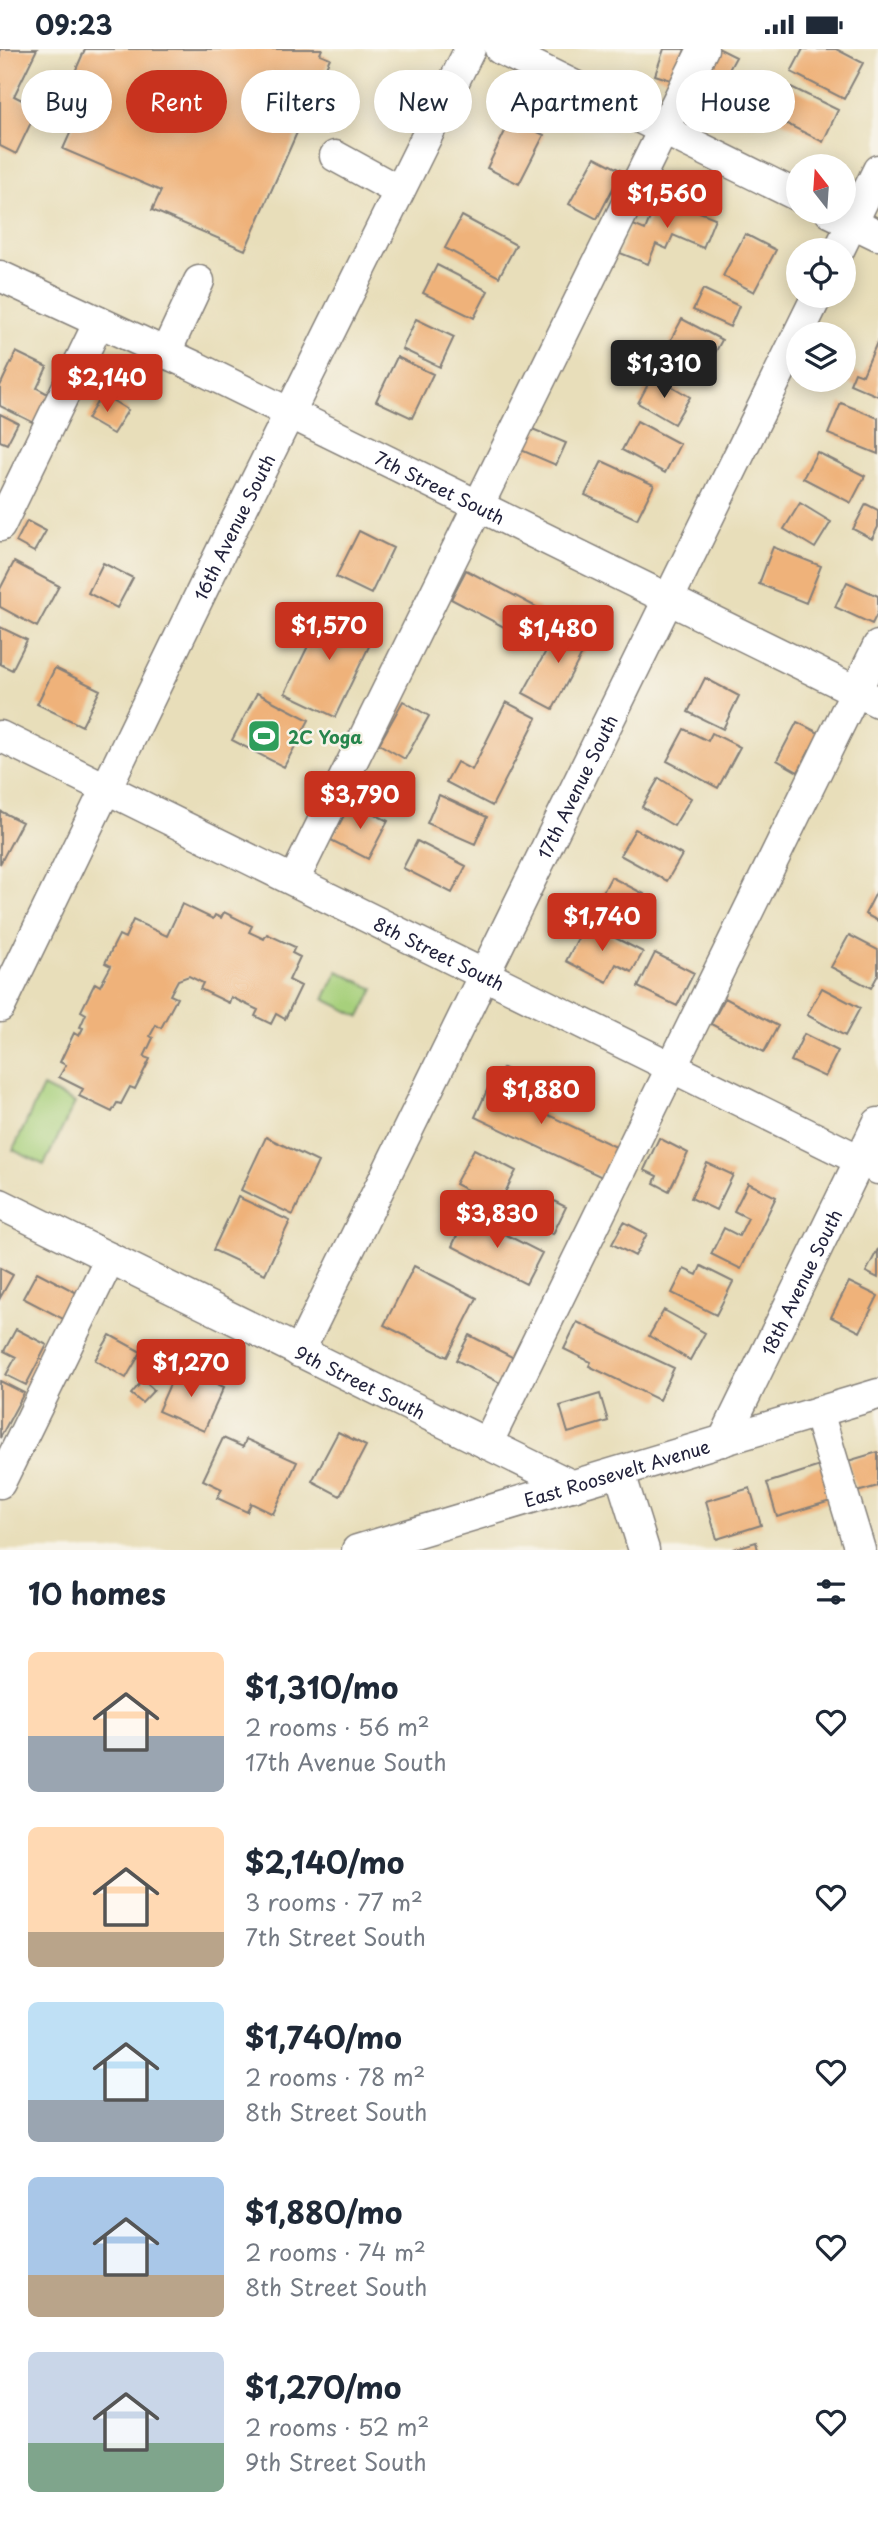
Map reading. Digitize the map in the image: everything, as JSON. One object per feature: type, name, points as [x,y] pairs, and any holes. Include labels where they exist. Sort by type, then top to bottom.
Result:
[{"type":"street","name":"16th Avenue South","points":[[0,1007],[289,413],[470,49]]},
{"type":"street","points":[[500,49],[786,190]]},
{"type":"street","points":[[293,880],[703,49]]},
{"type":"street","points":[[335,156],[399,191]]},
{"type":"street","points":[[856,219],[878,170]]},
{"type":"street","name":"7th Street South","points":[[0,276],[289,413],[867,696]]},
{"type":"street","points":[[165,354],[199,281]]},
{"type":"street","name":"17th Avenue South","points":[[299,1352],[811,308]]},
{"type":"street","points":[[0,526],[99,322]]},
{"type":"street","points":[[486,1444],[671,1067],[867,696],[878,646]]},
{"type":"street","name":"8th Street South","points":[[0,736],[869,1164]]},
{"type":"street","name":"18th Avenue South","points":[[723,1441],[869,1164],[878,1123]]},
{"type":"street","name":"9th Street South","points":[[0,1204],[573,1486]]},
{"type":"street","points":[[0,1483],[110,1258]]},
{"type":"street","name":"East Roosevelt Avenue","points":[[358,1550],[421,1541],[573,1486],[878,1394]]},
{"type":"street","points":[[818,1412],[860,1550]]},
{"type":"street","points":[[620,1473],[643,1550]]},
{"type":"green space","points":[[338,971],[374,989],[360,1017],[324,999]]},
{"type":"green space","points":[[43,1087],[75,1103],[44,1165],[13,1150]]},
{"type":"building","points":[[0,49],[37,49],[27,70],[21,70],[21,82],[14,96],[21,100],[21,133],[26,133],[16,154],[0,146]]},
{"type":"building","points":[[85,49],[322,49],[320,54],[330,58],[325,70],[241,70],[241,133],[297,133],[245,250],[152,210],[161,191],[63,149],[70,133],[112,133],[112,70],[76,70]]},
{"type":"building","points":[[664,49],[685,49],[674,81],[662,77],[662,70],[657,70]]},
{"type":"building","points":[[715,49],[736,57],[729,70],[704,70]]},
{"type":"building","points":[[803,49],[836,49],[863,63],[844,99],[792,70]]},
{"type":"building","points":[[795,89],[838,110],[823,142],[795,128]]},
{"type":"building","points":[[504,133],[544,135],[519,184],[487,168]]},
{"type":"building","points":[[595,157],[622,171],[597,219],[569,204]]},
{"type":"building","points":[[659,196],[715,218],[703,248],[673,235],[667,249],[656,244],[648,264],[620,253],[631,224],[645,230]]},
{"type":"building","points":[[462,216],[516,245],[499,277],[445,248]]},
{"type":"building","points":[[745,234],[776,250],[754,292],[723,276]]},
{"type":"building","points":[[437,265],[488,291],[474,318],[423,293]]},
{"type":"building","points":[[703,289],[739,306],[730,327],[693,310]]},
{"type":"building","points":[[416,319],[454,337],[440,367],[402,349]]},
{"type":"building","points":[[682,319],[722,340],[709,364],[669,343]]},
{"type":"building","points":[[878,340],[878,396],[856,387],[856,372],[863,375]]},
{"type":"building","points":[[16,352],[47,367],[37,388],[50,395],[36,424],[0,406],[0,386]]},
{"type":"building","points":[[397,357],[433,374],[412,418],[376,401]]},
{"type":"building","points":[[653,375],[690,397],[674,424],[638,403]]},
{"type":"building","points":[[102,394],[128,410],[113,434],[87,419]]},
{"type":"building","points":[[841,403],[878,418],[878,454],[828,434]]},
{"type":"building","points":[[0,414],[18,423],[7,444],[0,441]]},
{"type":"building","points":[[637,421],[680,444],[665,473],[622,450]]},
{"type":"building","points":[[530,428],[566,443],[556,465],[521,450]]},
{"type":"building","points":[[817,452],[865,476],[851,503],[803,478]]},
{"type":"building","points":[[602,461],[654,485],[637,519],[585,495]]},
{"type":"building","points":[[800,503],[831,522],[815,548],[784,529]]},
{"type":"building","points":[[866,504],[878,510],[878,527],[872,539],[853,529]]},
{"type":"building","points":[[27,521],[46,531],[34,552],[16,542]]},
{"type":"building","points":[[359,531],[393,548],[371,594],[336,577]]},
{"type":"building","points":[[773,547],[821,566],[806,603],[759,584]]},
{"type":"building","points":[[14,562],[59,586],[37,627],[0,607],[0,589]]},
{"type":"building","points":[[103,563],[133,578],[117,608],[88,593]]},
{"type":"building","points":[[466,570],[540,609],[525,638],[451,599]]},
{"type":"building","points":[[847,582],[878,596],[878,612],[872,624],[835,607]]},
{"type":"building","points":[[316,608],[374,636],[335,717],[285,693],[311,640],[302,636]]},
{"type":"building","points":[[563,620],[592,635],[553,709],[523,693]]},
{"type":"building","points":[[0,627],[27,640],[12,670],[0,664]]},
{"type":"building","points":[[55,668],[100,690],[82,726],[37,704]]},
{"type":"building","points":[[705,678],[739,696],[723,729],[688,712]]},
{"type":"building","points":[[257,693],[309,720],[284,767],[232,740]]},
{"type":"building","points":[[403,701],[429,716],[405,759],[379,744]]},
{"type":"building","points":[[506,702],[537,718],[492,806],[446,782],[457,762],[472,770]]},
{"type":"building","points":[[797,722],[819,733],[798,772],[777,760]]},
{"type":"building","points":[[684,729],[708,741],[712,733],[740,747],[718,788],[667,761]]},
{"type":"building","points":[[659,778],[691,798],[674,826],[642,807]]},
{"type":"building","points":[[439,795],[487,817],[475,844],[427,823]]},
{"type":"building","points":[[351,802],[388,821],[368,859],[331,840]]},
{"type":"building","points":[[0,811],[22,822],[0,864]]},
{"type":"building","points":[[635,829],[682,855],[667,881],[620,855]]},
{"type":"building","points":[[417,841],[466,866],[452,893],[403,868]]},
{"type":"building","points":[[611,877],[644,894],[628,923],[596,905]]},
{"type":"building","points":[[878,889],[878,921],[865,914]]},
{"type":"building","points":[[182,904],[213,919],[215,915],[221,918],[224,912],[252,926],[249,932],[264,939],[267,934],[295,947],[292,953],[300,957],[289,980],[301,986],[285,1019],[276,1014],[271,1024],[255,1016],[258,1010],[231,997],[229,1003],[200,989],[203,983],[189,976],[178,980],[170,995],[177,998],[161,1028],[156,1025],[150,1036],[153,1038],[144,1057],[150,1059],[135,1089],[130,1087],[121,1104],[117,1103],[112,1112],[79,1096],[83,1089],[59,1077],[66,1065],[60,1062],[74,1033],[79,1036],[83,1028],[80,1027],[86,1014],[81,1011],[95,983],[100,986],[111,966],[105,963],[119,935],[125,938],[133,920],[167,936]]},
{"type":"building","points":[[586,923],[643,952],[632,972],[616,964],[607,982],[566,961]]},
{"type":"building","points":[[849,935],[878,950],[878,975],[871,988],[831,967]]},
{"type":"building","points":[[655,953],[694,973],[677,1006],[638,987]]},
{"type":"building","points":[[822,988],[860,1008],[845,1036],[807,1015]]},
{"type":"building","points":[[725,998],[778,1026],[764,1052],[711,1024]]},
{"type":"building","points":[[804,1034],[838,1051],[825,1077],[791,1061]]},
{"type":"building","points":[[503,1068],[533,1083],[523,1103],[616,1147],[602,1177],[475,1117],[488,1088],[493,1090]]},
{"type":"building","points":[[266,1137],[318,1162],[293,1215],[241,1190]]},
{"type":"building","points":[[659,1138],[688,1153],[669,1191],[654,1183],[657,1176],[644,1170]]},
{"type":"building","points":[[474,1149],[516,1171],[498,1206],[455,1184]]},
{"type":"building","points":[[707,1163],[733,1175],[716,1210],[691,1198]]},
{"type":"building","points":[[748,1183],[776,1197],[741,1269],[711,1254],[724,1228],[739,1236],[748,1218],[734,1211]]},
{"type":"building","points":[[535,1192],[566,1207],[553,1234],[522,1220]]},
{"type":"building","points":[[238,1197],[290,1221],[265,1274],[213,1250]]},
{"type":"building","points":[[467,1215],[542,1253],[526,1284],[452,1246]]},
{"type":"building","points":[[624,1222],[647,1234],[635,1256],[612,1244]]},
{"type":"building","points":[[878,1249],[878,1278],[866,1272]]},
{"type":"building","points":[[414,1266],[477,1298],[447,1357],[384,1325]]},
{"type":"building","points":[[701,1266],[733,1282],[716,1315],[672,1293],[684,1269],[697,1275]]},
{"type":"building","points":[[0,1268],[13,1275],[0,1298]]},
{"type":"building","points":[[37,1272],[79,1294],[65,1320],[23,1298]]},
{"type":"building","points":[[849,1282],[878,1296],[860,1332],[831,1317]]},
{"type":"building","points":[[664,1310],[705,1333],[690,1360],[649,1336]]},
{"type":"building","points":[[577,1322],[674,1368],[659,1400],[589,1366],[591,1362],[564,1349]]},
{"type":"building","points":[[16,1329],[47,1345],[26,1385],[6,1375],[16,1357],[4,1351]]},
{"type":"building","points":[[110,1335],[141,1352],[126,1378],[95,1360]]},
{"type":"building","points":[[469,1335],[516,1359],[502,1384],[456,1360]]},
{"type":"building","points":[[178,1366],[224,1387],[204,1431],[158,1411]]},
{"type":"building","points":[[143,1380],[154,1390],[142,1403],[131,1394]]},
{"type":"building","points":[[0,1381],[24,1393],[0,1438]]},
{"type":"building","points":[[600,1394],[608,1421],[568,1433],[560,1406]]},
{"type":"building","points":[[338,1432],[366,1446],[340,1496],[312,1481]]},
{"type":"building","points":[[223,1438],[243,1447],[246,1439],[297,1462],[273,1514],[251,1503],[247,1512],[217,1498],[222,1489],[203,1480]]},
{"type":"building","points":[[878,1452],[878,1486],[857,1492],[848,1461]]},
{"type":"building","points":[[823,1465],[834,1500],[777,1517],[767,1483]]},
{"type":"building","points":[[750,1488],[761,1525],[717,1539],[706,1501]]},
{"type":"building","points":[[756,1542],[758,1550],[733,1550],[733,1549]]},
{"type":"place","name":"2C Yoga","points":[[264,736]]}]
